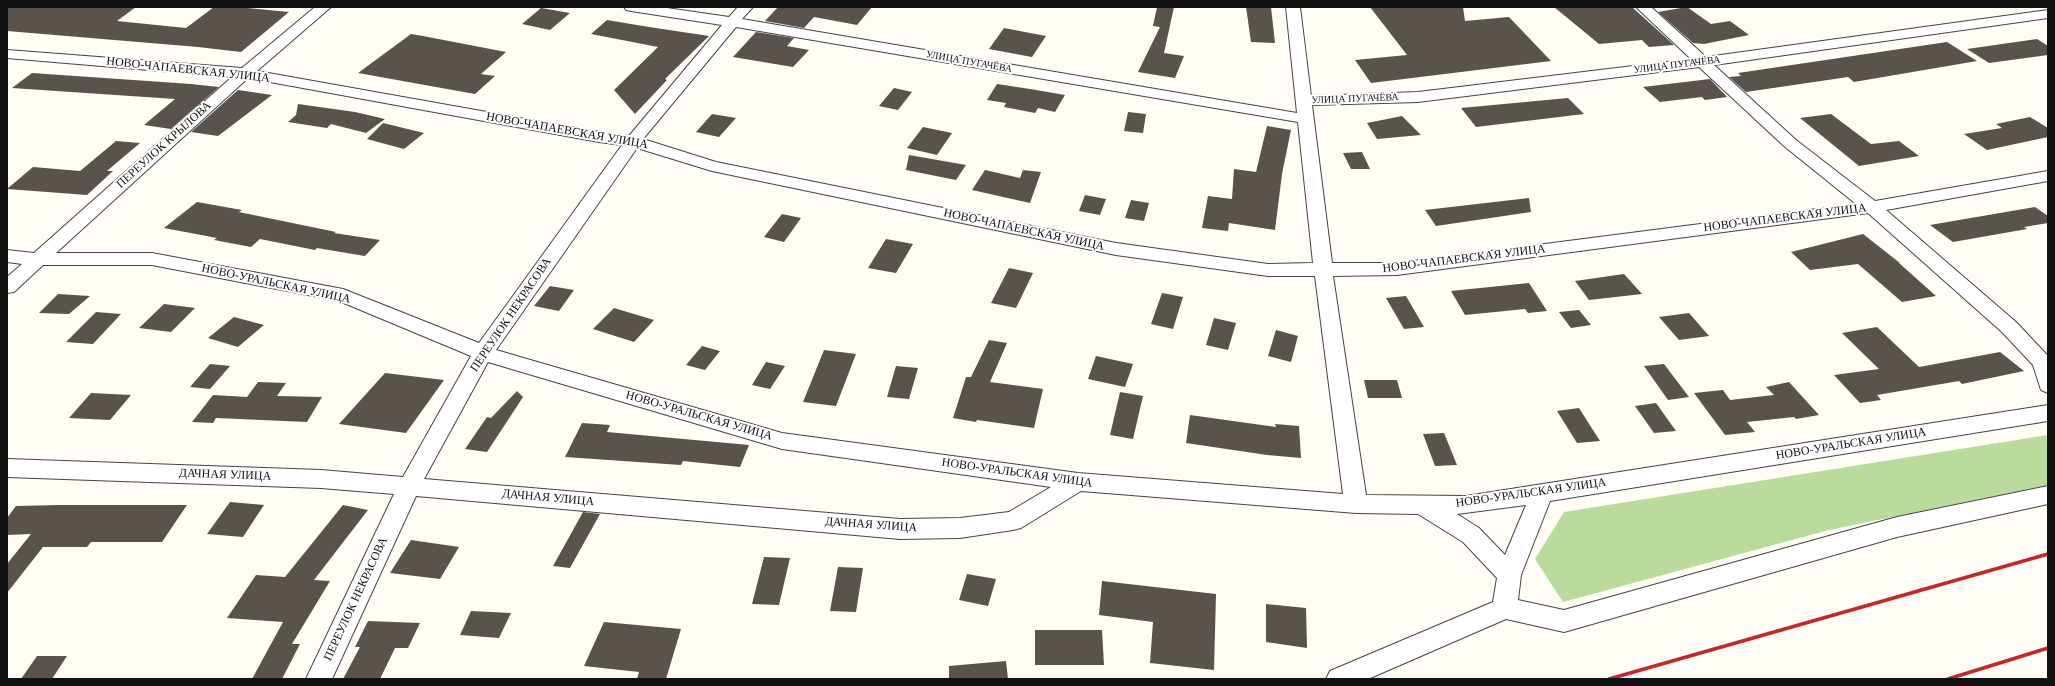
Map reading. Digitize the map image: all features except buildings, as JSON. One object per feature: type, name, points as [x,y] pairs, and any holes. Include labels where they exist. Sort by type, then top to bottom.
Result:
[{"type":"street","name":"ПЕРЕУЛОК КРЫЛОВА","points":[[7,287],[37,258],[245,73],[324,7]]},
{"type":"street","name":"УЛИЦА ПУГАЧЁВА","points":[[631,7],[732,22],[1307,119]]},
{"type":"street","name":"ПЕРЕУЛОК НЕКРАСОВА","points":[[319,679],[409,486],[483,353],[633,141],[746,7]]},
{"type":"street","points":[[1293,7],[1323,269],[1356,504]]},
{"type":"street","points":[[1643,7],[1790,143],[1872,207],[2009,327],[2042,362],[2048,385]]},
{"type":"street","name":"УЛИЦА ПУГАЧЁВА","points":[[1304,101],[1418,98],[1703,62],[2048,14]]},
{"type":"street","name":"НОВО-ЧАПАЕВСКАЯ УЛИЦА","points":[[7,54],[245,73],[599,137],[633,141],[712,166],[1116,249],[1268,270],[1397,269],[1872,207],[2048,176]]},
{"type":"street","name":"НОВО-УРАЛЬСКАЯ УЛИЦА","points":[[7,256],[152,260],[343,295],[483,353],[782,441],[1078,482],[1356,504],[1466,505],[2048,413]]},
{"type":"street","name":"ДАЧНАЯ УЛИЦА","points":[[7,468],[321,479],[900,529],[960,528],[1013,521],[1078,482]]},
{"type":"street","points":[[1505,608],[1509,575],[1542,493]]},
{"type":"street","points":[[1339,679],[1505,608],[1564,621],[1897,528],[2048,495]]},
{"type":"street","points":[[1423,505],[1471,535],[1509,575]]},
{"type":"green space","points":[[2048,435],[2048,485],[1829,530],[1563,602],[1535,559],[1564,512]]},
{"type":"railway","points":[[1609,679],[2048,554]]},
{"type":"railway","points":[[1948,679],[2048,648]]}]
